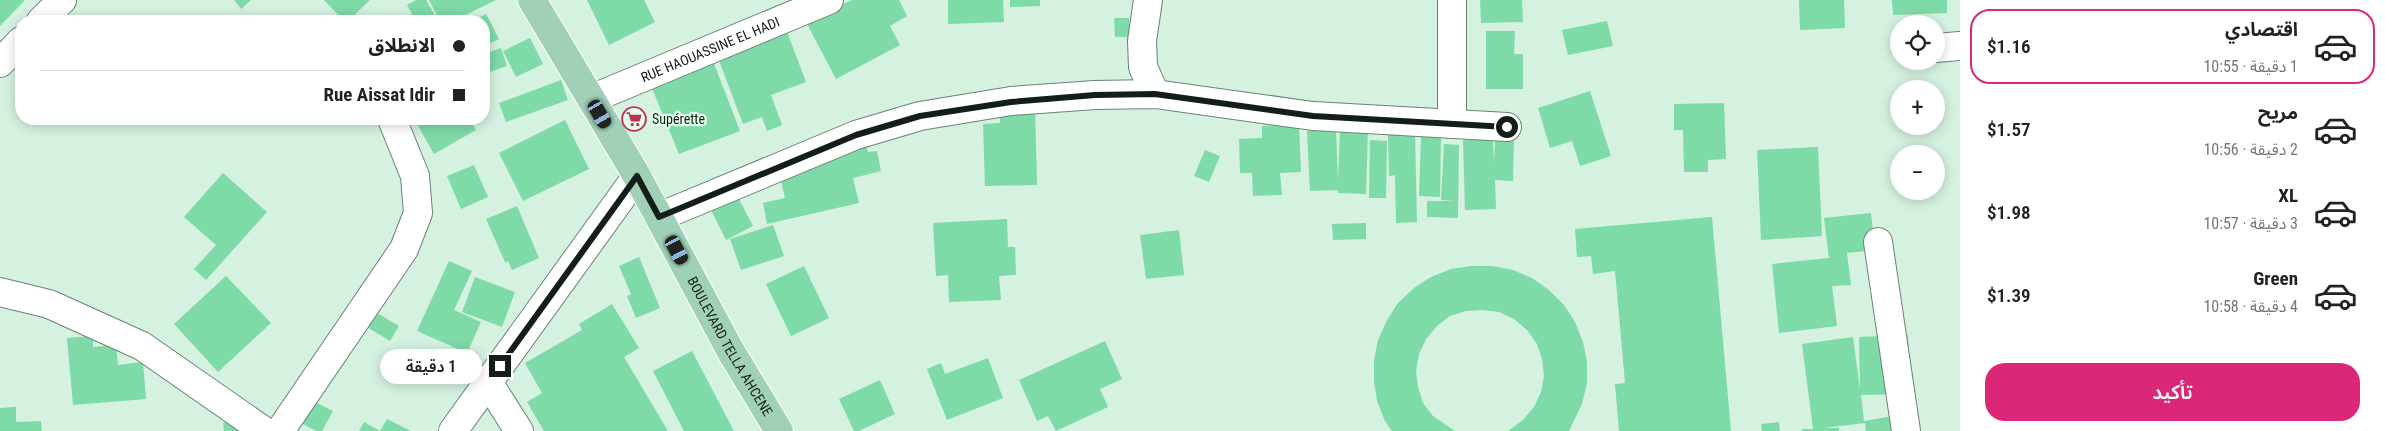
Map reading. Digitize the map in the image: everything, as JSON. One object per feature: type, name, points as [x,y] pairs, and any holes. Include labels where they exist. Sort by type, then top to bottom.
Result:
[{"type":"main road","name":"BOULEVARD TELLA AHCENE","points":[[532,0],[637,176],[730,350],[779,431]]},
{"type":"street","points":[[47,15],[62,0]]},
{"type":"street","name":"RUE HAOUASSINE EL HADI","points":[[591,99],[828,0]]},
{"type":"street","points":[[1148,0],[1142,41],[1143,67],[1155,94]]},
{"type":"street","points":[[1452,0],[1452,124]]},
{"type":"street","points":[[1945,47],[1960,46]]},
{"type":"street","points":[[0,63],[15,48]]},
{"type":"street","points":[[659,217],[856,135],[920,116],[1011,102],[1095,95],[1155,94],[1313,116],[1507,127]]},
{"type":"street","points":[[280,431],[404,249],[418,213],[415,176],[394,125]]},
{"type":"street","points":[[453,431],[637,176]]},
{"type":"street","points":[[1878,242],[1906,431]]},
{"type":"street","points":[[0,292],[49,304],[142,346],[264,431]]},
{"type":"street","points":[[488,382],[518,431]]},
{"type":"building","points":[[0,0],[25,0],[0,26]]},
{"type":"building","points":[[234,0],[251,0],[241,9]]},
{"type":"building","points":[[324,0],[370,0],[354,15],[338,15]]},
{"type":"building","points":[[416,0],[426,0],[435,15],[413,15],[407,5]]},
{"type":"building","points":[[429,0],[496,0],[465,15],[437,15]]},
{"type":"building","points":[[587,0],[644,0],[655,22],[609,45]]},
{"type":"building","points":[[852,0],[899,0],[907,16],[890,26],[900,45],[836,79],[806,22]]},
{"type":"building","points":[[948,0],[1003,0],[1004,22],[948,24]]},
{"type":"building","points":[[1010,0],[1040,0],[1040,6],[1010,7]]},
{"type":"building","points":[[1480,0],[1522,0],[1523,22],[1481,23]]},
{"type":"building","points":[[1799,0],[1844,0],[1845,28],[1800,30]]},
{"type":"building","points":[[1892,0],[1947,0],[1947,13],[1893,15]]},
{"type":"building","points":[[1114,18],[1129,18],[1129,37],[1115,37]]},
{"type":"building","points":[[1607,21],[1613,46],[1568,55],[1562,30]]},
{"type":"building","points":[[490,22],[499,39],[490,43]]},
{"type":"building","points":[[784,24],[806,82],[771,95],[782,125],[767,131],[762,117],[743,124],[715,50]]},
{"type":"building","points":[[1486,31],[1515,31],[1514,54],[1523,54],[1523,89],[1486,89]]},
{"type":"building","points":[[530,38],[543,64],[516,77],[503,51]]},
{"type":"building","points":[[501,48],[507,66],[490,72],[490,52]]},
{"type":"building","points":[[713,61],[740,131],[679,154],[651,86]]},
{"type":"building","points":[[561,80],[568,100],[506,122],[499,103]]},
{"type":"building","points":[[1590,91],[1611,156],[1580,166],[1572,141],[1550,148],[1538,108]]},
{"type":"building","points":[[1724,103],[1726,159],[1708,160],[1708,172],[1684,172],[1683,130],[1674,130],[1674,104]]},
{"type":"building","points":[[1035,104],[1037,185],[985,186],[983,124],[1000,123],[1000,105]]},
{"type":"building","points":[[565,120],[589,169],[523,201],[499,153]]},
{"type":"building","points":[[1299,124],[1301,172],[1280,173],[1282,195],[1253,196],[1252,173],[1240,173],[1239,139],[1262,138],[1262,126]]},
{"type":"building","points":[[418,125],[473,125],[476,130],[434,154]]},
{"type":"building","points":[[1340,129],[1368,129],[1366,194],[1338,193],[1338,190],[1310,191],[1307,131],[1336,130],[1338,181]]},
{"type":"building","points":[[1388,133],[1415,133],[1417,222],[1396,223],[1395,175],[1389,176]]},
{"type":"building","points":[[1421,137],[1441,137],[1440,197],[1419,196]]},
{"type":"building","points":[[1493,139],[1494,164],[1495,141],[1514,141],[1513,181],[1495,180],[1496,209],[1465,210],[1463,140]]},
{"type":"building","points":[[865,140],[868,152],[877,151],[881,171],[853,178],[859,203],[767,224],[763,203],[785,198],[776,160]]},
{"type":"building","points":[[1370,140],[1387,141],[1386,198],[1369,198]]},
{"type":"building","points":[[1444,144],[1459,145],[1458,218],[1427,217],[1427,201],[1455,201],[1441,200]]},
{"type":"building","points":[[1818,147],[1822,236],[1761,240],[1757,150]]},
{"type":"building","points":[[1205,150],[1220,156],[1209,182],[1194,176]]},
{"type":"building","points":[[474,165],[488,197],[461,209],[447,176]]},
{"type":"building","points":[[223,173],[267,212],[206,280],[194,269],[216,245],[184,217]]},
{"type":"building","points":[[731,184],[753,226],[726,240],[705,198]]},
{"type":"building","points":[[517,206],[539,258],[512,270],[508,261],[505,262],[486,219]]},
{"type":"building","points":[[1871,213],[1875,250],[1847,253],[1851,285],[1832,286],[1837,326],[1779,333],[1772,264],[1829,258],[1824,218]]},
{"type":"building","points":[[1712,217],[1731,431],[1619,431],[1615,384],[1625,383],[1615,271],[1593,274],[1591,256],[1577,257],[1575,229]]},
{"type":"building","points":[[1007,219],[1008,247],[1015,247],[1016,275],[999,276],[1001,300],[949,302],[948,275],[936,276],[933,223]]},
{"type":"building","points":[[1366,223],[1366,239],[1333,240],[1332,224]]},
{"type":"building","points":[[773,225],[784,256],[741,270],[730,239]]},
{"type":"building","points":[[1179,230],[1184,275],[1146,279],[1140,235]]},
{"type":"building","points":[[639,257],[660,308],[636,318],[627,296],[631,294],[619,266]]},
{"type":"building","points":[[449,261],[472,271],[454,310],[481,322],[467,353],[417,331]]},
{"type":"building","points":[[804,266],[829,318],[791,336],[766,284]]},
{"type":"building","points":[[1471,266],[1492,266],[1513,270],[1532,278],[1549,290],[1564,305],[1575,322],[1583,342],[1587,362],[1587,383],[1582,404],[1569,431],[1508,431],[1523,420],[1534,407],[1541,392],[1544,376],[1542,359],[1537,344],[1527,330],[1514,319],[1499,312],[1483,310],[1466,311],[1450,316],[1437,326],[1426,339],[1419,354],[1416,371],[1423,403],[1433,416],[1455,431],[1392,431],[1385,421],[1377,401],[1374,381],[1374,360],[1378,340],[1387,320],[1398,303],[1414,288],[1431,277],[1451,269]]},
{"type":"building","points":[[226,276],[271,323],[218,372],[174,324]]},
{"type":"building","points":[[475,277],[515,292],[502,327],[462,312]]},
{"type":"building","points":[[612,304],[639,348],[624,357],[668,431],[544,431],[527,402],[542,393],[525,363],[582,330],[579,324]]},
{"type":"building","points":[[374,311],[399,326],[390,341],[365,326]]},
{"type":"building","points":[[1908,335],[1910,394],[1861,395],[1864,421],[1917,412],[1920,431],[1866,431],[1865,423],[1824,428],[1839,428],[1839,431],[1802,431],[1802,429],[1813,429],[1802,344],[1853,337],[1860,390],[1859,337]]},
{"type":"building","points":[[93,336],[93,347],[116,345],[118,365],[143,362],[146,399],[73,405],[67,338]]},
{"type":"building","points":[[1105,341],[1122,379],[1100,389],[1108,407],[1056,431],[1048,416],[1037,421],[1019,380]]},
{"type":"building","points":[[692,351],[734,431],[684,431],[653,371]]},
{"type":"building","points":[[988,358],[1003,398],[947,420],[927,369],[941,363],[945,374]]},
{"type":"building","points":[[880,380],[895,414],[859,431],[854,431],[839,399]]},
{"type":"building","points":[[311,400],[333,411],[322,431],[316,431],[299,422]]},
{"type":"building","points":[[16,407],[16,422],[41,421],[42,431],[0,431],[0,408]]},
{"type":"building","points":[[387,419],[411,431],[380,431]]},
{"type":"building","points":[[244,420],[246,431],[224,431],[223,423]]},
{"type":"building","points":[[364,422],[380,431],[359,431]]},
{"type":"building","points":[[1779,422],[1780,431],[1762,431],[1761,424]]},
{"type":"place","name":"Supérette","points":[[634,119]]},
{"type":"route","points":[[500,366],[637,176],[659,217],[688,203],[856,135],[920,116],[1011,102],[1095,95],[1155,94],[1313,116],[1507,127]]}]
